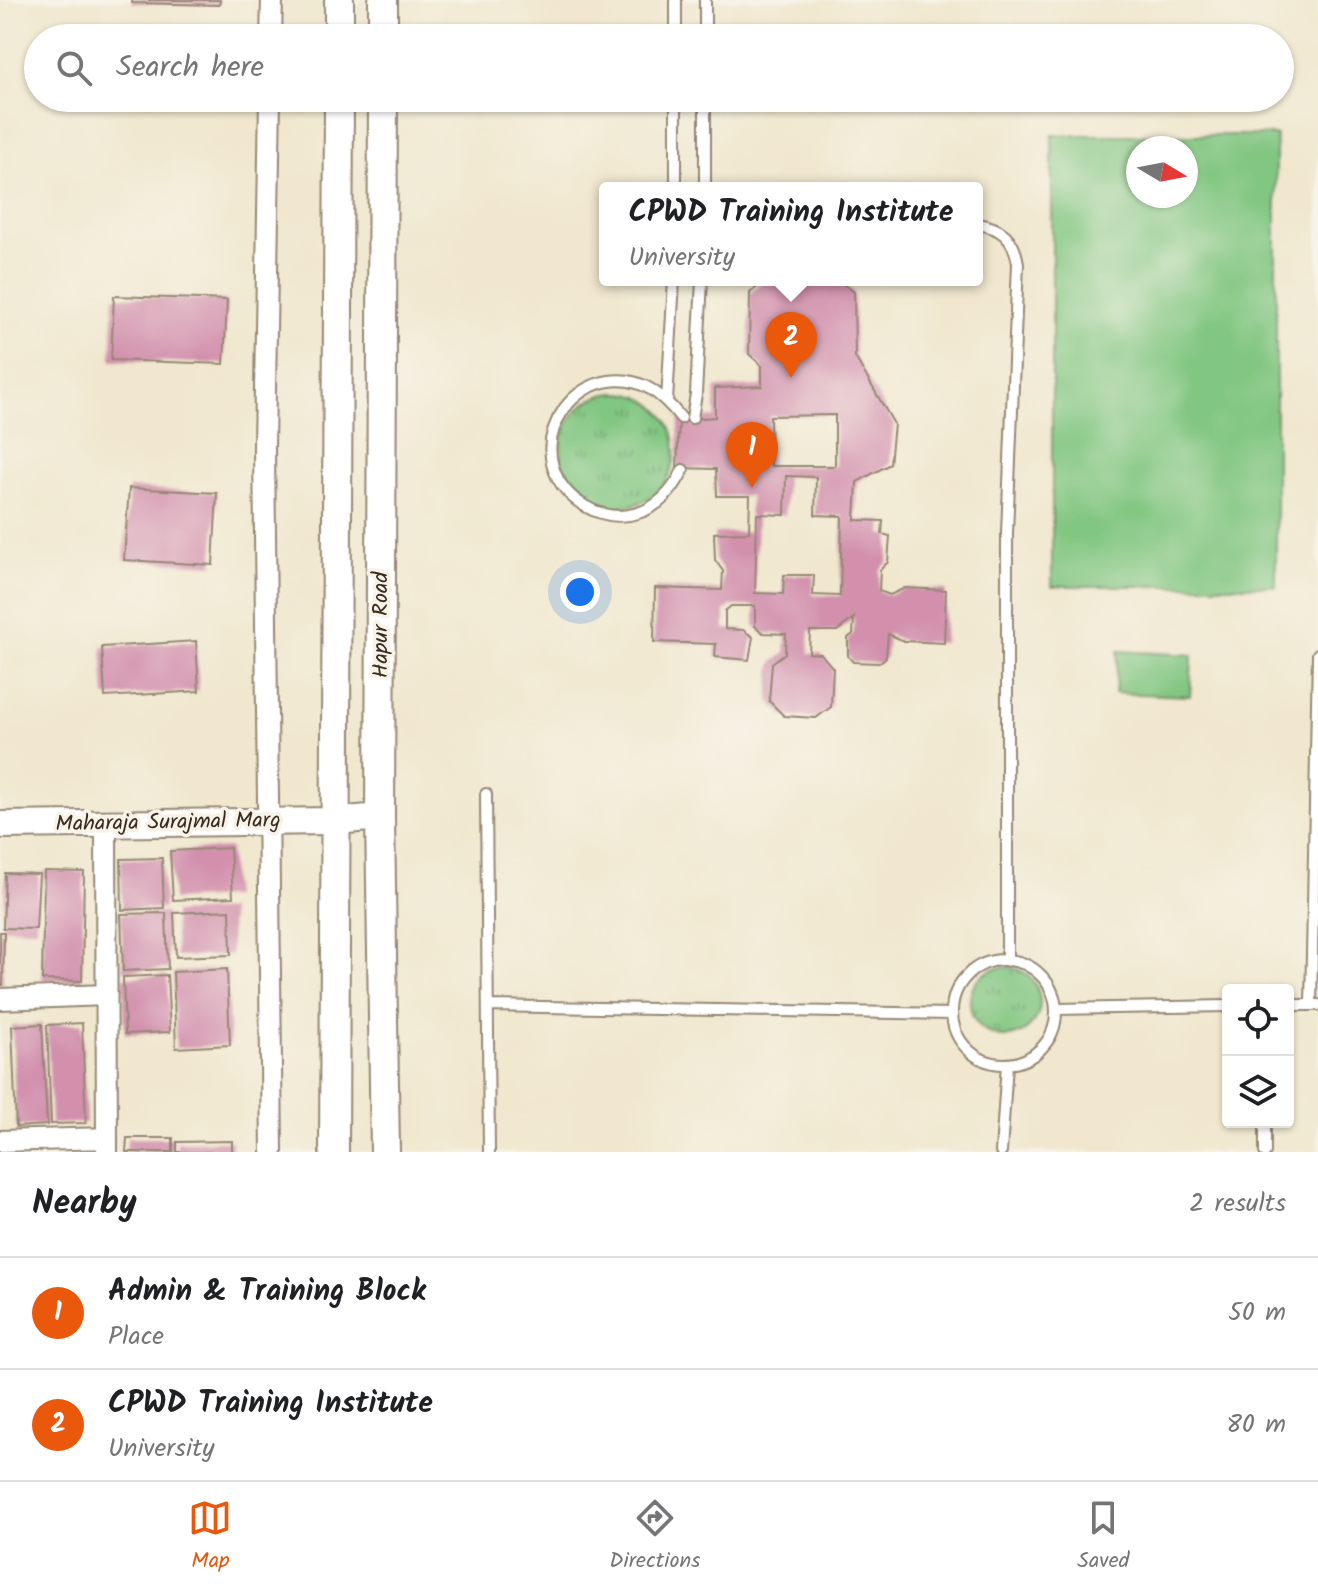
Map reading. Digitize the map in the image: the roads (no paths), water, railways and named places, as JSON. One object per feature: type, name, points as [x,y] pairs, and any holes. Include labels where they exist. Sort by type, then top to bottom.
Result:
[{"type":"main road","points":[[339,0],[339,24]]},
{"type":"main road","points":[[383,0],[383,24]]},
{"type":"main road","name":"Hapur Road","points":[[334,1152],[339,112]]},
{"type":"main road","name":"Hapur Road","points":[[383,112],[380,817],[385,1152]]},
{"type":"street","points":[[271,24],[272,0]]},
{"type":"street","points":[[270,112],[264,447],[272,1152]]},
{"type":"street","name":"Maharaja Surajmal Marg","points":[[0,825],[336,821],[380,817]]},
{"type":"street","points":[[0,1141],[107,1145],[106,823]]},
{"type":"street","points":[[0,999],[106,995]]},
{"type":"lane","points":[[676,0],[676,24]]},
{"type":"lane","points":[[705,0],[705,24]]},
{"type":"lane","points":[[676,112],[676,182]]},
{"type":"lane","points":[[705,112],[705,182]]},
{"type":"lane","points":[[983,225],[993,226],[1004,234],[1018,263],[1007,533],[1007,961]]},
{"type":"lane","points":[[667,401],[674,286]]},
{"type":"lane","points":[[683,470],[664,499],[650,508],[634,514],[600,514],[584,507],[560,483],[553,467],[551,450],[553,432],[568,402],[597,383],[631,381],[648,386],[686,418],[696,394],[702,286]]},
{"type":"lane","points":[[1314,1005],[1318,654]]},
{"type":"lane","points":[[486,794],[489,1152]]},
{"type":"lane","points":[[1007,961],[1018,962],[1032,969],[1044,980],[1056,1009],[1054,1026],[1047,1041],[1036,1053],[1022,1061],[990,1063],[975,1056],[963,1045],[955,1030],[952,1014],[954,998],[972,971],[986,964],[1007,961]]},
{"type":"lane","points":[[488,1006],[952,1014]]},
{"type":"lane","points":[[1056,1009],[1222,1006]]},
{"type":"lane","points":[[1001,1152],[1007,1064]]},
{"type":"lane","points":[[1265,1128],[1265,1152]]},
{"type":"place","name":"CPWD Training Institute","points":[[791,378]]},
{"type":"place","name":"Admin & Training Block","points":[[752,488]]}]
